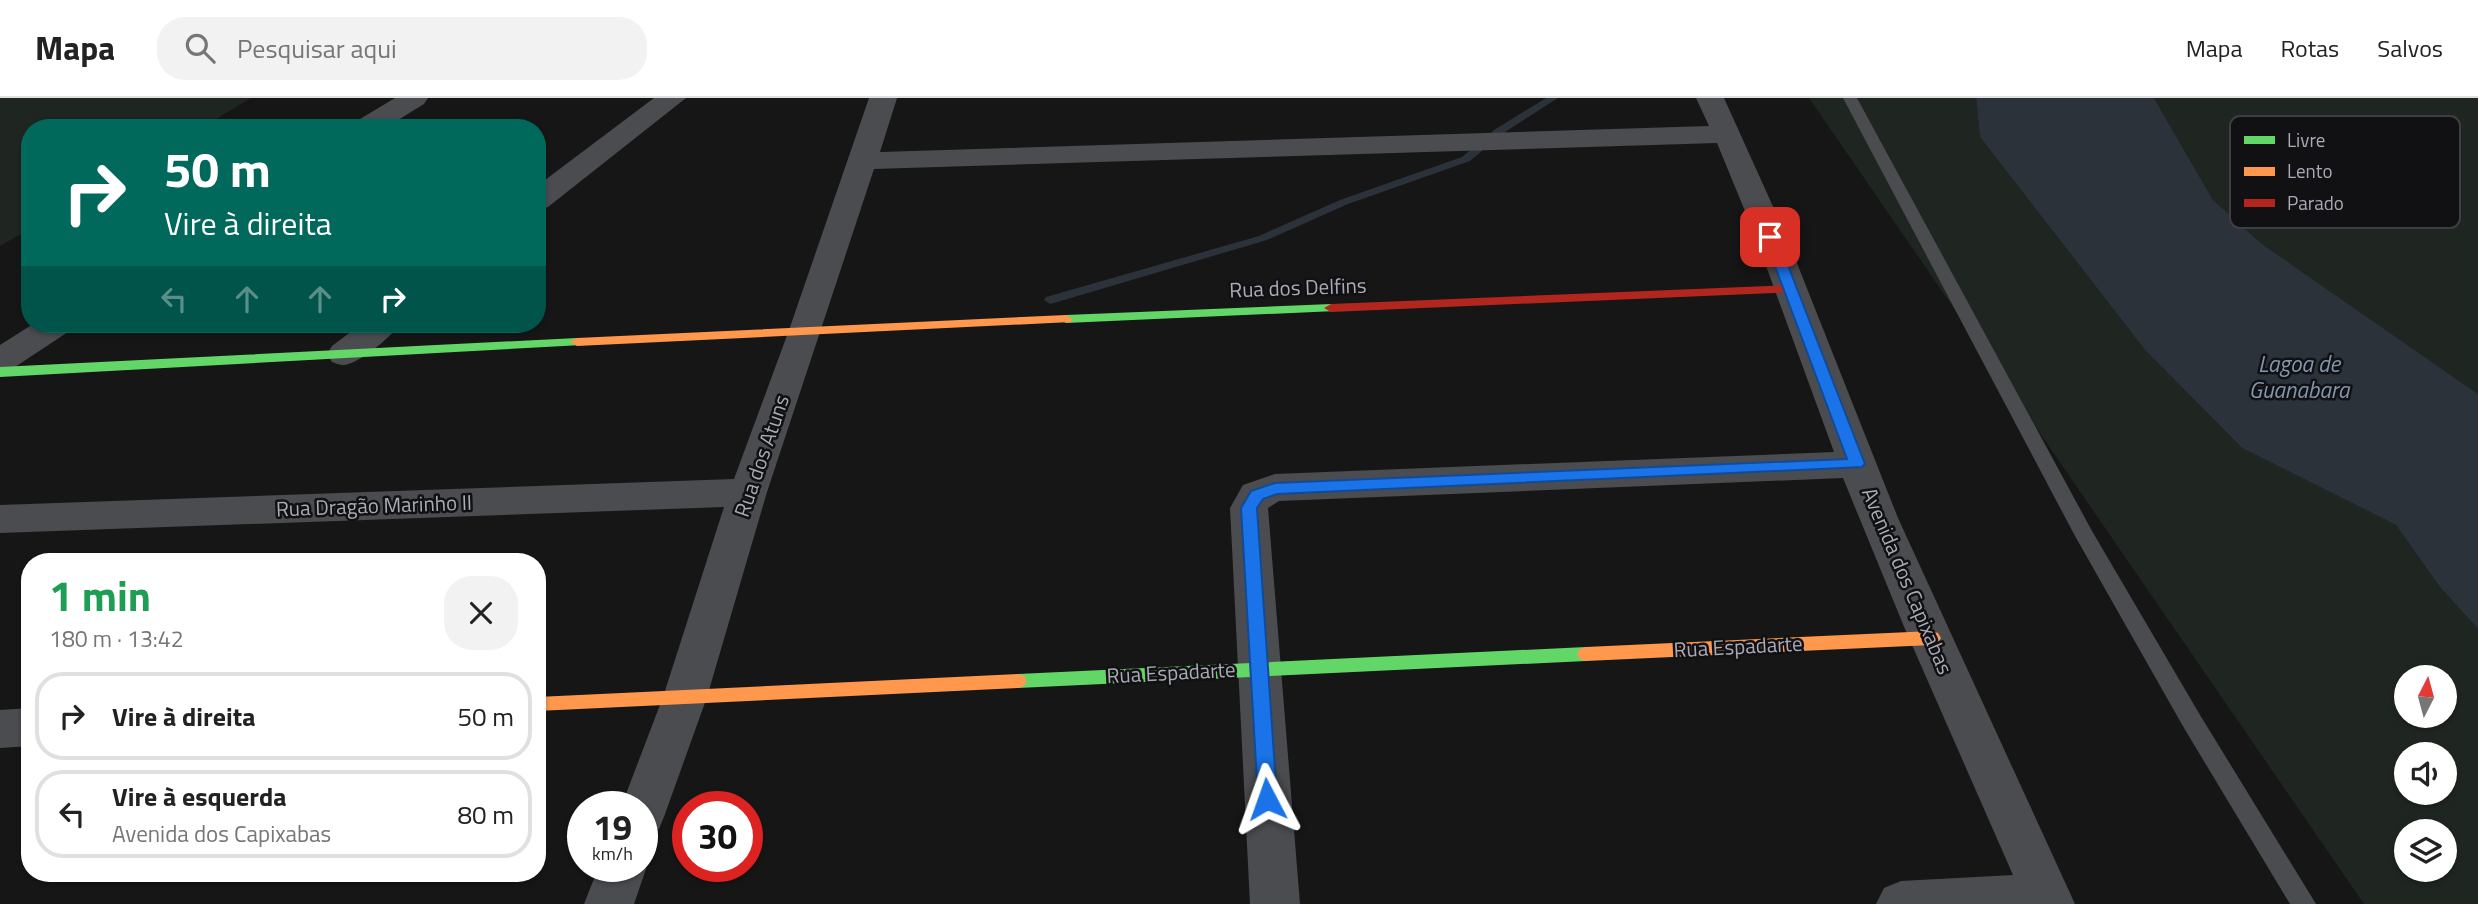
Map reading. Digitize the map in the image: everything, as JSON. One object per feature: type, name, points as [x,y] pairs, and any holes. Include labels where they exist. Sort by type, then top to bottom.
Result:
[{"type":"street","points":[[380,119],[414,98]]},
{"type":"street","points":[[546,194],[672,98]]},
{"type":"street","name":"Rua dos Atuns","points":[[650,791],[685,697],[748,492],[806,330],[883,98]]},
{"type":"street","name":"Avenida dos Capixabas","points":[[1710,98],[1728,134],[1791,289],[1857,464],[2048,900]]},
{"type":"street","points":[[862,161],[1728,134]]},
{"type":"street","name":"Rua dos Delfins","points":[[0,372],[806,330],[1791,289]]},
{"type":"street","points":[[0,361],[42,333]]},
{"type":"street","points":[[344,354],[371,333]]},
{"type":"street","points":[[1275,904],[1249,508],[1257,495],[1275,488],[1857,464]]},
{"type":"street","name":"Rua Dragão Marinho II","points":[[0,519],[748,492]]},
{"type":"street","name":"Rua Espadarte","points":[[546,704],[1932,638]]},
{"type":"street","points":[[0,729],[21,728]]},
{"type":"street","points":[[609,904],[617,882]]},
{"type":"street","points":[[1901,904],[2048,900]]},
{"type":"lane","points":[[1850,98],[2016,411],[2226,781],[2304,904]]},
{"type":"shaded area","points":[[0,98],[251,98],[216,119],[21,119],[21,234],[0,246]]},
{"type":"shaded area","points":[[1809,98],[1976,98],[1980,137],[2145,350],[2242,448],[2396,525],[2439,586],[2478,629],[2478,904],[2364,904]]},
{"type":"shaded area","points":[[2154,98],[2478,98],[2478,394],[2262,244],[2244,228],[2460,228],[2460,116],[2230,116],[2230,215],[2213,200]]},
{"type":"water","name":"Lagoa de Guanabara","points":[[1976,98],[2154,98],[2213,200],[2230,215],[2230,228],[2244,228],[2262,244],[2478,394],[2478,629],[2439,586],[2396,525],[2242,448],[2145,350],[1980,137]]},
{"type":"waterway","points":[[1050,300],[1263,238],[1344,202],[1466,159],[1498,132],[1553,98]]},
{"type":"traffic: fast","points":[[1066,319],[1331,308]]},
{"type":"traffic: fast","points":[[0,372],[577,342]]},
{"type":"traffic: fast","points":[[1018,681],[1586,654]]},
{"type":"traffic: slow","points":[[577,342],[1066,319]]},
{"type":"traffic: slow","points":[[1586,654],[1932,638]]},
{"type":"traffic: slow","points":[[546,704],[1018,681]]},
{"type":"traffic: jam","points":[[1331,308],[1791,289]]},
{"type":"route","points":[[1267,799],[1249,508],[1257,495],[1275,488],[1857,464],[1770,237]]}]
